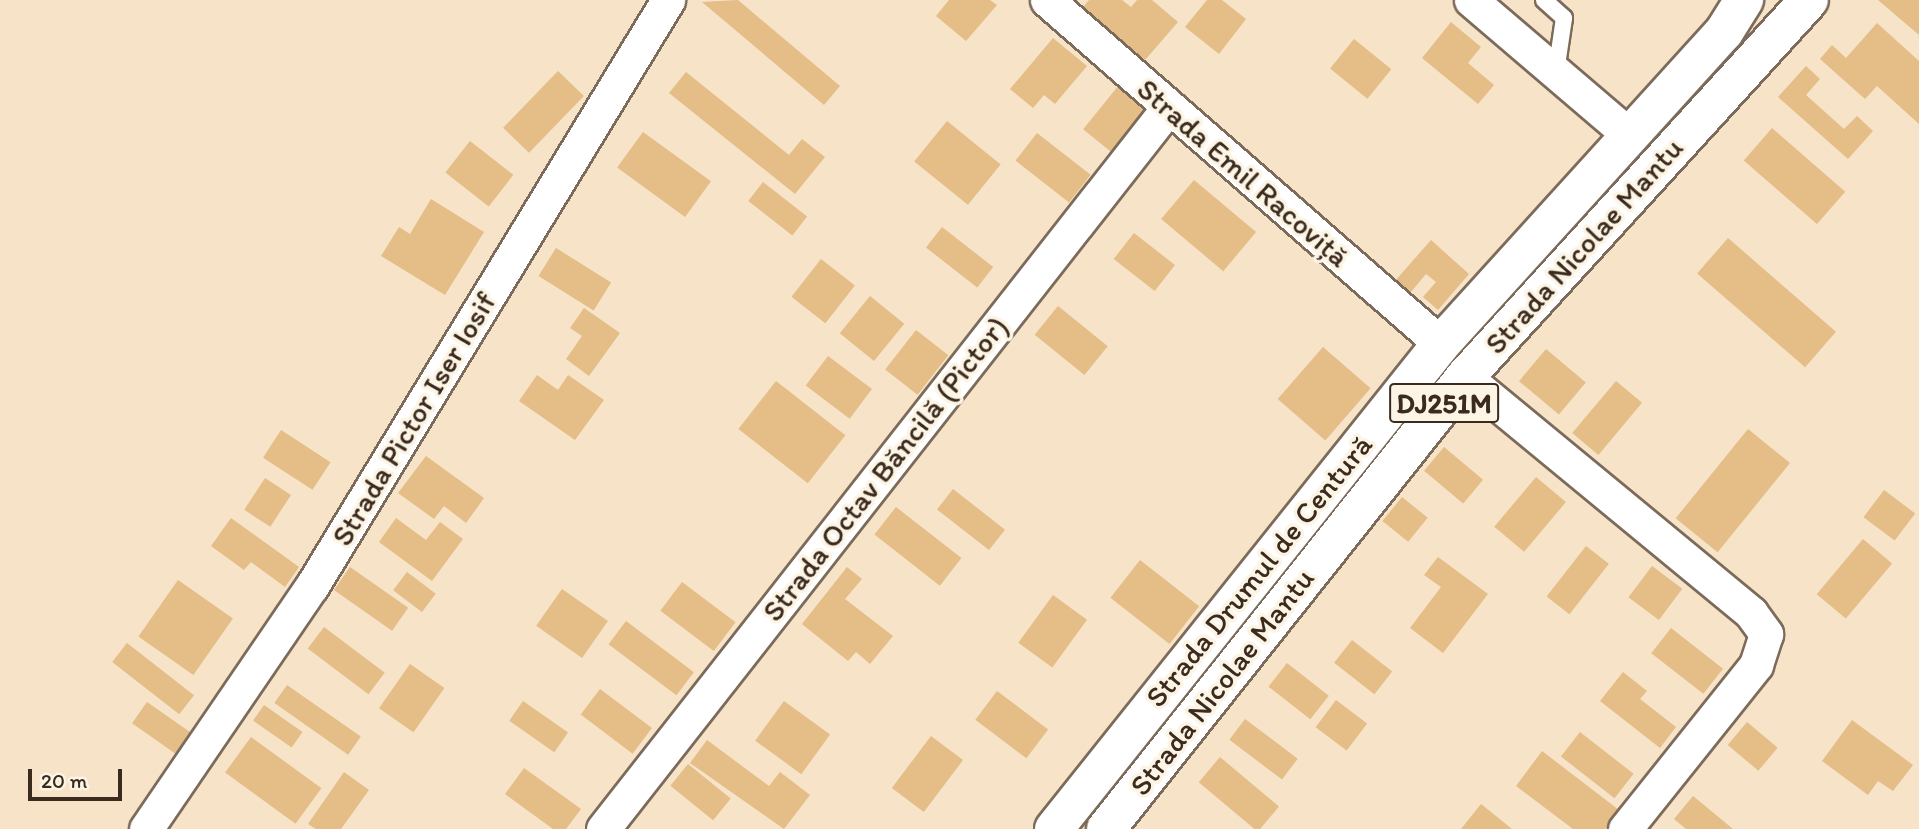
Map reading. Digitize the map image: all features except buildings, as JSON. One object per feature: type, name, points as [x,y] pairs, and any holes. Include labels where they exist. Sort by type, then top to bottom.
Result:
[{"type":"highway","name":"Strada Drumul de Centură","points":[[1054,829],[1441,344],[1724,32],[1744,0]]},
{"type":"highway","name":"Strada Nicolae Mantu","points":[[1106,829],[1465,377],[1810,0]]},
{"type":"street","name":"Strada Pictor Iser Iosif","points":[[146,829],[312,586],[668,0]]},
{"type":"street","name":"Strada Emil Racoviță","points":[[1047,0],[1441,344]]},
{"type":"street","points":[[1471,0],[1629,135]]},
{"type":"street","name":"Strada Octav Băncilă (Pictor)","points":[[603,829],[1168,108]]},
{"type":"street","points":[[1465,377],[1762,624],[1767,645],[1625,829]]},
{"type":"lane","points":[[1544,0],[1564,18],[1556,72]]}]
